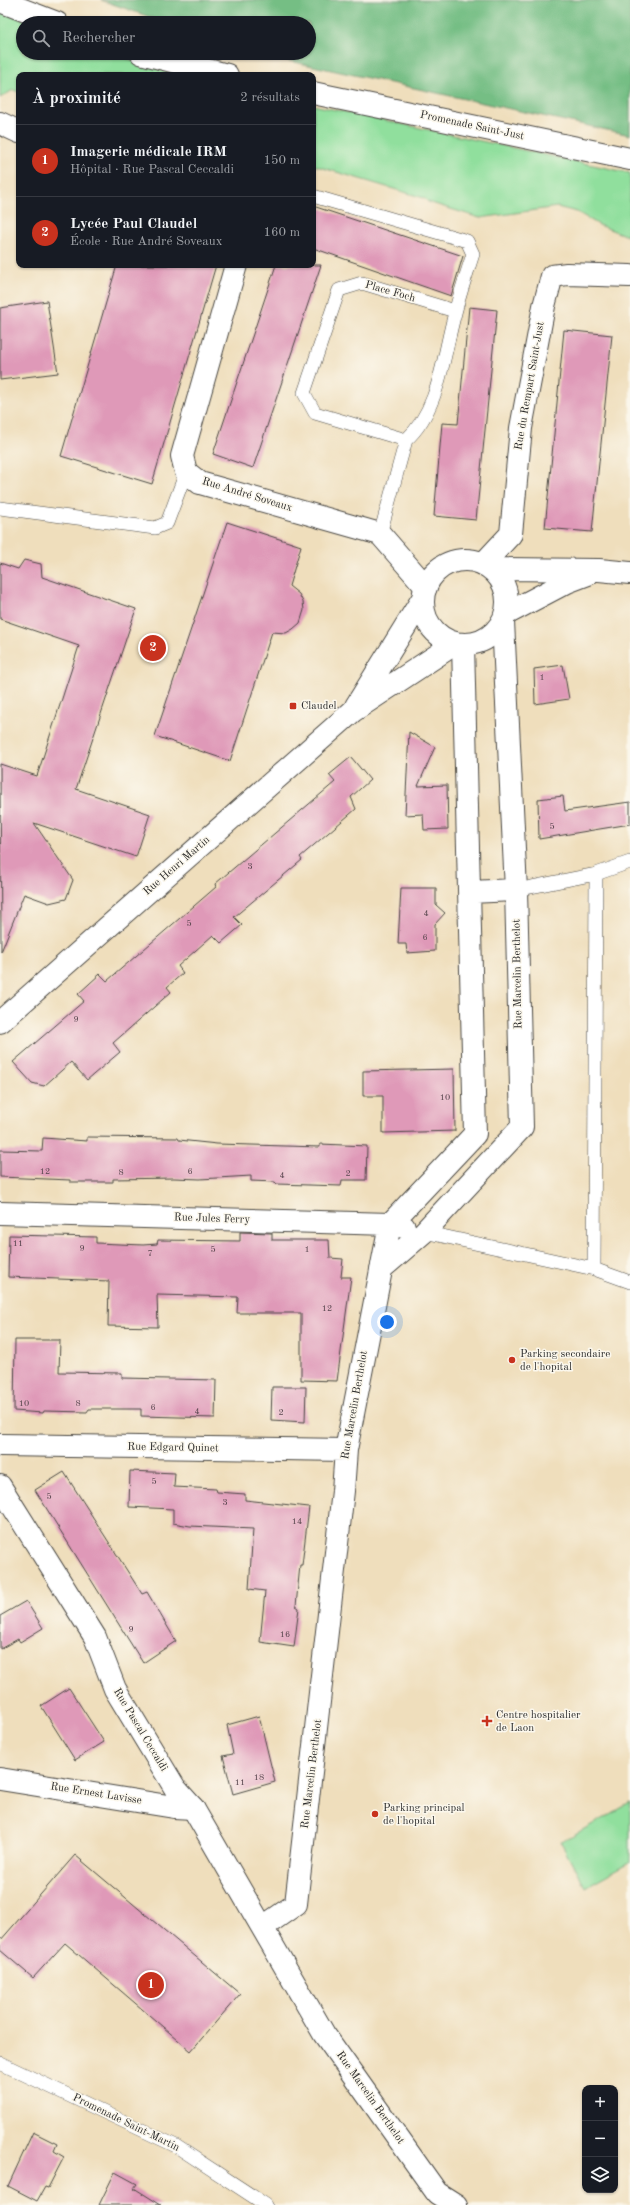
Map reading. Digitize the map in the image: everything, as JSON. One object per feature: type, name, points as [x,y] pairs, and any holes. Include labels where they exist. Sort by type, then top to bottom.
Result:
[{"type":"street","points":[[0,1],[40,16]]},
{"type":"street","points":[[168,60],[214,72]]},
{"type":"street","name":"Promenade Saint-Just","points":[[316,95],[630,159]]},
{"type":"street","points":[[0,123],[16,131]]},
{"type":"street","points":[[186,472],[182,456],[235,268]]},
{"type":"street","name":"Rue du Rempart Saint-Just","points":[[487,567],[511,534],[521,428],[544,306],[552,276],[567,274],[630,276]]},
{"type":"street","name":"Rue André Soveaux","points":[[186,472],[200,483],[380,534]]},
{"type":"street","points":[[380,534],[424,593]]},
{"type":"street","points":[[487,567],[504,588],[507,600],[504,617],[496,631],[486,639],[475,643],[459,644],[444,639],[435,632],[423,611],[424,593],[433,575],[443,566],[456,561],[469,561],[487,567],[599,570],[630,573]]},
{"type":"street","points":[[504,617],[567,582],[599,570]]},
{"type":"street","name":"Rue Henri Martin","points":[[353,710],[424,593]]},
{"type":"street","name":"Rue Marcelin Berthelot","points":[[381,1269],[424,1232],[522,1127],[516,890],[504,617]]},
{"type":"street","points":[[390,1224],[475,1134],[470,892],[459,644]]},
{"type":"street","name":"Rue Henri Martin","points":[[0,1022],[353,710],[459,644]]},
{"type":"street","points":[[470,892],[516,890]]},
{"type":"street","name":"Rue Jules Ferry","points":[[0,1213],[390,1224],[424,1232]]},
{"type":"street","name":"Rue Marcelin Berthelot","points":[[390,1224],[346,1450],[344,1491],[296,1904],[263,1927],[324,2034],[437,2193],[456,2205]]},
{"type":"street","name":"Rue Edgard Quinet","points":[[0,1445],[346,1450]]},
{"type":"street","name":"Rue Pascal Ceccaldi","points":[[0,1486],[95,1637],[115,1689],[175,1788],[193,1808],[263,1927]]},
{"type":"street","name":"Rue Ernest Lavisse","points":[[0,1778],[174,1807],[193,1808]]},
{"type":"lane","points":[[316,197],[467,241],[473,254],[455,311],[433,400],[416,431],[406,440],[380,534]]},
{"type":"lane","name":"Place Foch","points":[[406,440],[315,413],[304,393],[339,290],[362,283],[455,311]]},
{"type":"lane","points":[[0,508],[155,528],[167,523],[186,472]]},
{"type":"lane","points":[[516,890],[596,874],[630,862]]},
{"type":"lane","points":[[594,1269],[596,874]]},
{"type":"lane","points":[[424,1232],[594,1269],[630,1282]]},
{"type":"lane","name":"Promenade Saint-Martin","points":[[0,2063],[176,2146],[266,2205]]},
{"type":"green space","points":[[101,0],[630,0],[630,135],[285,60],[316,60],[316,16],[147,16]]},
{"type":"green space","points":[[0,10],[16,16],[16,60],[132,60],[167,72],[16,72],[16,91],[13,90],[0,98]]},
{"type":"green space","points":[[316,106],[630,173],[630,229],[628,229],[627,236],[599,225],[577,212],[557,207],[480,218],[428,202],[424,198],[316,166]]},
{"type":"green space","points":[[630,1803],[630,1862],[585,1887],[561,1842]]},
{"type":"building","points":[[316,207],[463,256],[451,296],[316,249]]},
{"type":"building","points":[[316,265],[321,265],[253,468],[213,454],[275,268],[316,268]]},
{"type":"building","points":[[116,268],[215,268],[152,484],[61,456]]},
{"type":"building","points":[[47,301],[58,373],[0,380],[0,308]]},
{"type":"building","points":[[469,307],[497,310],[476,520],[434,516],[442,423],[458,424]]},
{"type":"building","points":[[564,330],[612,335],[592,532],[545,528]]},
{"type":"building","points":[[227,522],[301,546],[289,586],[299,594],[303,602],[304,610],[300,623],[293,629],[286,633],[272,632],[230,761],[155,736]]},
{"type":"building","points":[[24,560],[41,564],[42,577],[136,609],[76,789],[150,814],[136,857],[34,823],[73,880],[66,899],[49,903],[24,894],[1,952],[0,764],[37,776],[79,646],[0,619],[0,563],[18,569]]},
{"type":"building","points":[[563,665],[569,699],[535,704],[534,669]]},
{"type":"building","points":[[409,732],[435,747],[418,786],[447,785],[448,829],[424,830],[423,814],[405,815]]},
{"type":"building","points":[[351,757],[370,780],[351,797],[356,809],[300,857],[302,860],[234,917],[242,925],[221,943],[213,935],[178,966],[183,973],[167,987],[171,992],[113,1043],[120,1052],[87,1080],[71,1062],[44,1086],[32,1083],[13,1062],[84,1001],[78,994],[100,974],[107,981],[216,887],[215,884],[335,782],[329,775]]},
{"type":"building","points":[[563,796],[565,811],[630,802],[630,824],[539,839],[538,799]]},
{"type":"building","points":[[401,888],[436,888],[436,905],[445,913],[435,924],[435,951],[407,953],[406,944],[398,944]]},
{"type":"building","points":[[454,1069],[455,1131],[383,1133],[383,1096],[363,1096],[363,1071]]},
{"type":"building","points":[[87,1137],[178,1138],[179,1140],[217,1144],[320,1147],[320,1144],[367,1146],[366,1180],[342,1180],[341,1186],[277,1184],[275,1182],[251,1181],[251,1176],[200,1179],[113,1179],[113,1182],[70,1182],[70,1180],[0,1177],[0,1150],[42,1151],[43,1138],[87,1141]]},
{"type":"building","points":[[240,1232],[272,1233],[272,1240],[329,1240],[330,1258],[343,1259],[341,1277],[351,1277],[337,1381],[301,1380],[301,1313],[237,1313],[238,1297],[157,1295],[158,1327],[108,1326],[109,1281],[8,1277],[9,1235],[96,1237],[96,1243],[143,1245],[157,1244],[158,1240],[240,1241]]},
{"type":"building","points":[[15,1340],[60,1340],[59,1372],[122,1373],[122,1378],[216,1380],[215,1418],[141,1416],[141,1409],[89,1409],[87,1412],[44,1411],[43,1413],[14,1411]]},
{"type":"building","points":[[272,1387],[306,1387],[305,1422],[271,1420]]},
{"type":"building","points":[[130,1471],[175,1473],[174,1487],[216,1489],[217,1492],[245,1494],[245,1500],[309,1507],[302,1565],[300,1565],[296,1606],[299,1608],[294,1647],[260,1642],[265,1591],[249,1589],[253,1529],[190,1526],[173,1523],[173,1509],[129,1507]]},
{"type":"building","points":[[64,1472],[142,1594],[147,1592],[176,1641],[143,1663],[35,1490]]},
{"type":"building","points":[[26,1601],[43,1628],[20,1642],[18,1639],[0,1649],[0,1616]]},
{"type":"building","points":[[69,1688],[104,1742],[75,1760],[41,1706]]},
{"type":"building","points":[[259,1716],[275,1782],[233,1794],[223,1756],[233,1754],[227,1725]]},
{"type":"building","points":[[75,1855],[240,1994],[191,2051],[65,1943],[33,1978],[0,1950],[0,1941]]},
{"type":"building","points":[[33,2132],[57,2144],[54,2151],[64,2157],[48,2188],[45,2187],[37,2201],[8,2186]]},
{"type":"building","points":[[115,2172],[137,2184],[134,2188],[161,2205],[99,2205]]},
{"type":"place","name":"Lycée Paul Claudel","points":[[153,648]]},
{"type":"place","name":"Claudel","points":[[293,706]]},
{"type":"place","name":"Parking secondaire de l'hopital","points":[[512,1360]]},
{"type":"place","name":"Centre hospitalier de Laon","points":[[487,1721]]},
{"type":"place","name":"Parking principal de l'hopital","points":[[375,1814]]},
{"type":"place","name":"Imagerie médicale IRM","points":[[151,1985]]}]
